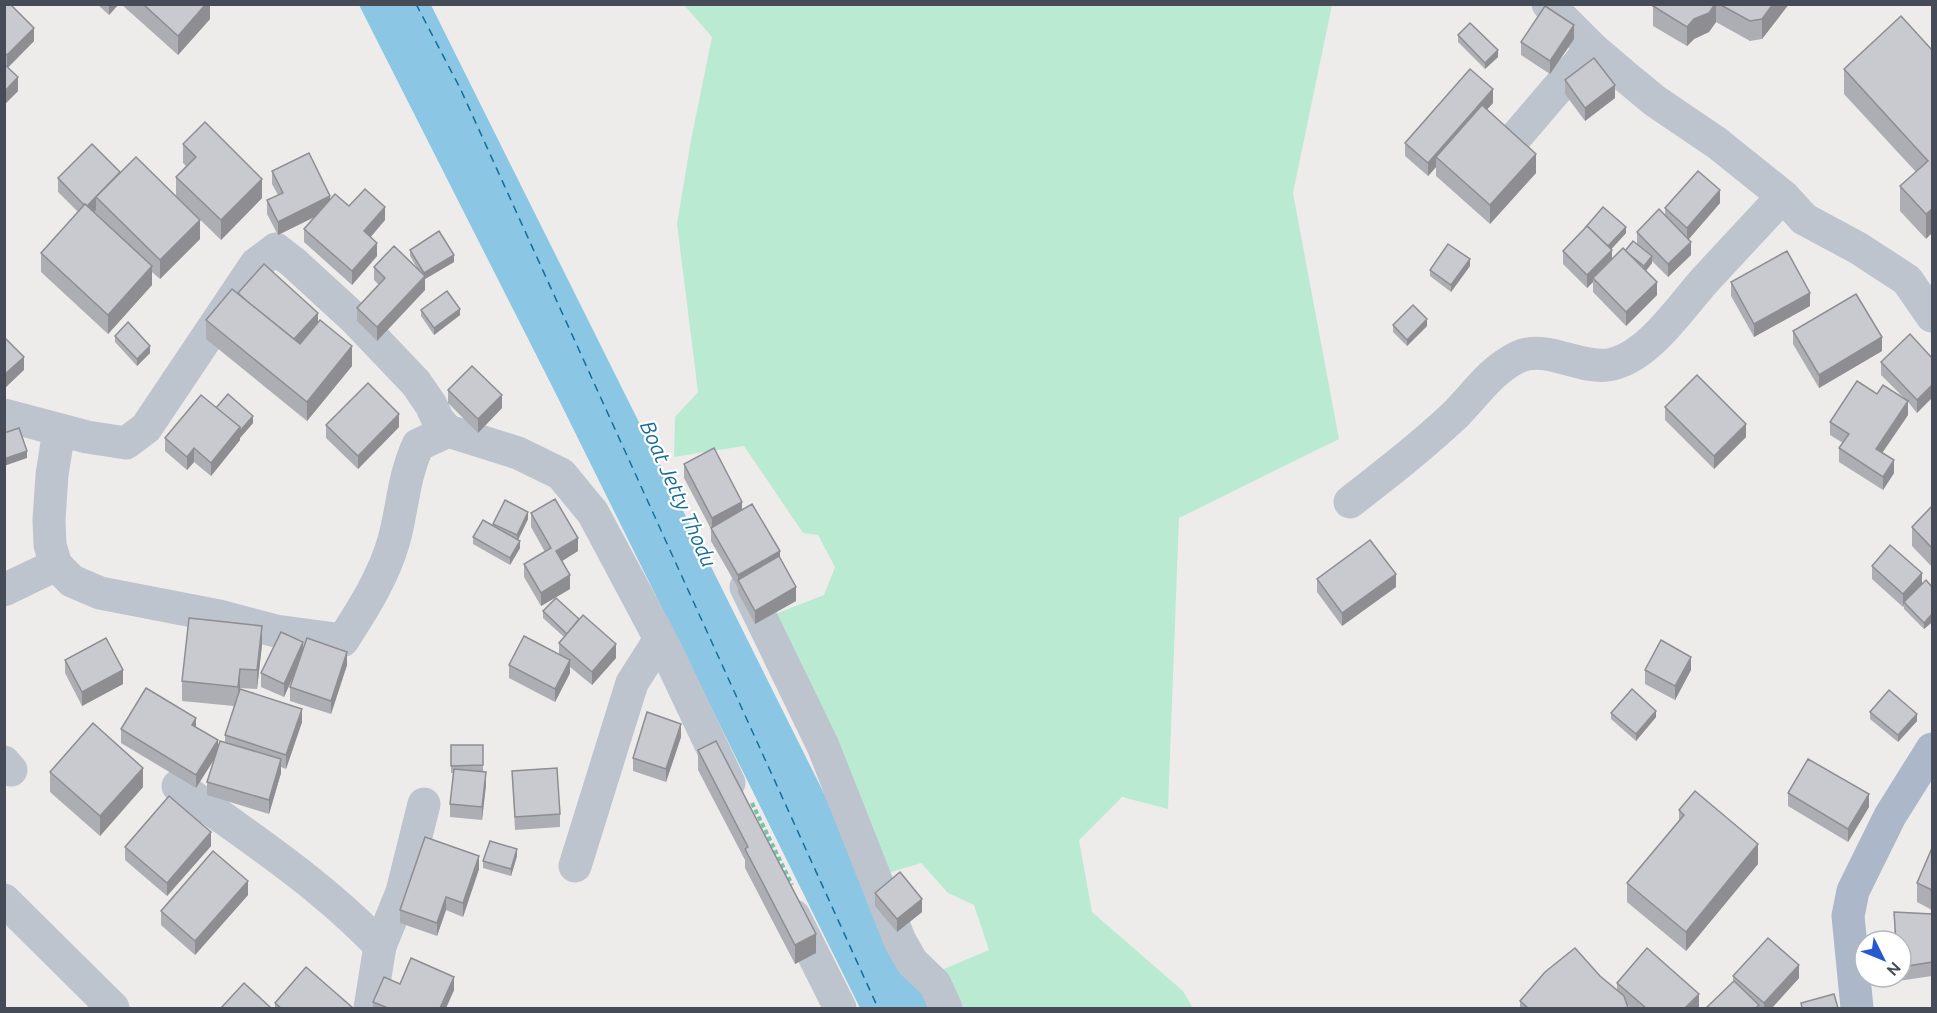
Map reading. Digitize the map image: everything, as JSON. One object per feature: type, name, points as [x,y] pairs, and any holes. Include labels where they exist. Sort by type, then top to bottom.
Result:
[{"type":"main road","points":[[1857,1008],[1848,916],[1853,891],[1890,816],[1932,749]]},
{"type":"street","points":[[1548,4],[1592,48],[1655,101],[1717,143],[1783,196],[1804,219],[1858,248],[1907,280],[1932,316]]},
{"type":"street","points":[[1515,138],[1592,48]]},
{"type":"street","points":[[1350,502],[1394,468],[1456,414],[1491,375],[1519,356],[1538,353],[1597,365],[1609,365],[1630,357],[1657,335],[1783,196]]},
{"type":"street","points":[[4,416],[87,437],[126,443],[146,428],[256,264],[276,249],[356,319],[416,383],[438,420],[448,431],[518,453],[561,474],[593,513],[660,639],[743,812]]},
{"type":"street","points":[[59,430],[52,475],[50,545],[56,565],[72,581],[100,593],[219,616],[276,631],[343,640],[371,595],[393,542],[408,467],[417,445],[448,431]]},
{"type":"street","points":[[4,590],[56,565]]},
{"type":"street","points":[[746,587],[823,746],[900,941],[912,962],[935,984],[946,1008]]},
{"type":"street","points":[[575,866],[632,683],[660,639]]},
{"type":"street","points":[[178,786],[290,867],[357,921],[380,946]]},
{"type":"street","points":[[370,1008],[380,946],[402,892],[424,804]]},
{"type":"street","points":[[779,885],[840,1008]]},
{"type":"street","points":[[4,900],[113,1008]]},
{"type":"green space","points":[[684,5],[1332,5],[1293,193],[1339,439],[1179,518],[1168,809],[1122,797],[1079,840],[1092,912],[1183,991],[1193,1008],[956,1008],[939,971],[989,950],[974,905],[948,893],[921,863],[888,873],[770,616],[824,595],[835,567],[818,535],[803,533],[744,446],[674,457],[675,417],[698,392],[677,224],[712,37]]},
{"type":"water","points":[[359,5],[431,5],[931,1008],[860,1008],[557,396]]},
{"type":"building","points":[[10,4],[34,28],[7,55],[4,52],[4,6]]},
{"type":"building","points":[[143,4],[206,4],[178,36]]},
{"type":"building","points":[[1654,4],[1715,4],[1709,13],[1694,19],[1687,27],[1653,6]]},
{"type":"building","points":[[1719,4],[1773,4],[1762,19],[1750,21]]},
{"type":"building","points":[[1545,6],[1574,25],[1550,61],[1521,42]]},
{"type":"building","points":[[1901,16],[1932,50],[1932,209],[1926,214],[1900,186],[1928,161],[1844,69]]},
{"type":"building","points":[[1470,23],[1498,50],[1485,63],[1458,35]]},
{"type":"building","points":[[1594,58],[1615,85],[1585,108],[1565,80]]},
{"type":"building","points":[[4,64],[18,77],[4,92]]},
{"type":"building","points":[[1470,69],[1493,89],[1428,163],[1405,143]]},
{"type":"building","points":[[1482,105],[1536,154],[1490,205],[1436,157]]},
{"type":"building","points":[[205,122],[262,179],[221,220],[176,177],[196,157],[183,144]]},
{"type":"building","points":[[92,144],[120,172],[87,206],[58,178]]},
{"type":"building","points":[[309,153],[330,196],[278,222],[267,200],[283,193],[272,171]]},
{"type":"building","points":[[136,157],[200,220],[160,260],[96,197]]},
{"type":"building","points":[[1698,171],[1720,190],[1687,228],[1665,208]]},
{"type":"building","points":[[365,189],[385,207],[364,231],[377,243],[352,271],[304,229],[335,194],[349,206]]},
{"type":"building","points":[[85,204],[152,266],[108,315],[41,253]]},
{"type":"building","points":[[1603,207],[1626,227],[1608,246],[1587,226],[1585,228]]},
{"type":"building","points":[[1659,209],[1691,242],[1668,264],[1637,232]]},
{"type":"building","points":[[1587,226],[1612,250],[1587,275],[1563,251]]},
{"type":"building","points":[[439,231],[454,255],[424,273],[410,250]]},
{"type":"building","points":[[1633,241],[1652,256],[1644,266],[1625,251]]},
{"type":"building","points":[[1448,244],[1470,259],[1451,285],[1430,270]]},
{"type":"building","points":[[394,246],[425,276],[377,327],[357,308],[385,278],[374,267]]},
{"type":"building","points":[[1623,248],[1657,282],[1626,312],[1593,278]]},
{"type":"building","points":[[1787,251],[1810,293],[1754,324],[1731,282]]},
{"type":"building","points":[[264,264],[318,313],[294,339],[238,293]]},
{"type":"building","points":[[232,289],[300,344],[320,320],[352,346],[307,402],[206,320]]},
{"type":"building","points":[[447,291],[460,309],[434,328],[421,310]]},
{"type":"building","points":[[1856,294],[1882,337],[1819,375],[1793,331]]},
{"type":"building","points":[[1413,305],[1427,319],[1407,340],[1393,325]]},
{"type":"building","points":[[128,322],[150,346],[137,359],[115,336]]},
{"type":"building","points":[[1910,334],[1932,358],[1932,385],[1917,400],[1881,362]]},
{"type":"building","points":[[4,337],[24,357],[4,375]]},
{"type":"building","points":[[472,366],[502,395],[478,419],[448,390]]},
{"type":"building","points":[[1697,375],[1746,424],[1714,456],[1665,407]]},
{"type":"building","points":[[1857,381],[1877,394],[1883,385],[1908,401],[1876,449],[1894,460],[1883,477],[1839,448],[1849,434],[1830,422]]},
{"type":"building","points":[[368,383],[399,414],[358,456],[326,425]]},
{"type":"building","points":[[228,394],[253,416],[240,431],[240,427],[216,408]]},
{"type":"building","points":[[201,395],[240,427],[211,463],[194,448],[187,457],[165,438]]},
{"type":"building","points":[[19,428],[27,451],[4,459],[4,433]]},
{"type":"building","points":[[714,448],[742,502],[712,518],[684,464]]},
{"type":"building","points":[[555,499],[578,538],[556,551],[570,575],[541,593],[524,564],[551,548],[531,513]]},
{"type":"building","points":[[505,500],[528,512],[517,535],[493,524]]},
{"type":"building","points":[[752,504],[780,551],[738,575],[711,528]]},
{"type":"building","points":[[1932,506],[1932,548],[1912,527]]},
{"type":"building","points":[[483,520],[520,541],[510,558],[473,537]]},
{"type":"building","points":[[1370,540],[1396,574],[1342,613],[1317,579]]},
{"type":"building","points":[[1890,545],[1922,573],[1903,594],[1872,566]]},
{"type":"building","points":[[779,556],[796,587],[755,611],[738,580]]},
{"type":"building","points":[[1926,580],[1932,587],[1932,614],[1924,623],[1904,602]]},
{"type":"building","points":[[556,598],[579,619],[567,634],[543,611]]},
{"type":"building","points":[[583,615],[616,644],[592,672],[559,643]]},
{"type":"building","points":[[189,618],[262,626],[257,670],[240,669],[238,687],[182,681]]},
{"type":"building","points":[[281,632],[303,642],[284,684],[261,673]]},
{"type":"building","points":[[524,636],[570,660],[555,689],[509,665]]},
{"type":"building","points":[[106,638],[123,670],[82,692],[65,660]]},
{"type":"building","points":[[307,638],[347,652],[331,701],[290,687]]},
{"type":"building","points":[[1661,640],[1691,657],[1675,686],[1645,670]]},
{"type":"building","points":[[146,688],[196,718],[192,725],[218,740],[196,775],[121,729]]},
{"type":"building","points":[[240,689],[302,709],[286,755],[225,735]]},
{"type":"building","points":[[1632,689],[1656,711],[1636,734],[1611,713]]},
{"type":"building","points":[[1889,690],[1917,714],[1898,735],[1870,712]]},
{"type":"building","points":[[647,712],[681,724],[666,769],[633,758]]},
{"type":"building","points":[[93,723],[143,768],[100,816],[50,772]]},
{"type":"building","points":[[220,741],[281,759],[269,800],[207,782]]},
{"type":"building","points":[[716,741],[816,934],[795,945],[745,849],[748,847],[698,750]]},
{"type":"building","points":[[451,745],[483,745],[483,765],[451,766]]},
{"type":"building","points":[[1808,759],[1869,794],[1848,829],[1788,793]]},
{"type":"building","points":[[557,768],[560,814],[515,817],[512,771]]},
{"type":"building","points":[[454,769],[486,772],[482,807],[450,804]]},
{"type":"building","points":[[1695,791],[1758,844],[1686,932],[1627,883],[1684,815],[1679,810]]},
{"type":"building","points":[[169,796],[211,832],[167,883],[125,847]]},
{"type":"building","points":[[425,837],[479,856],[463,903],[446,897],[437,923],[400,910]]},
{"type":"building","points":[[490,841],[517,849],[511,869],[483,861]]},
{"type":"building","points":[[1932,848],[1932,890],[1917,883]]},
{"type":"building","points":[[213,851],[248,881],[195,941],[161,911]]},
{"type":"building","points":[[900,872],[922,899],[897,919],[875,893]]},
{"type":"building","points":[[1894,912],[1932,914],[1932,962],[1913,965],[1913,929],[1895,929]]},
{"type":"building","points":[[1768,938],[1799,965],[1764,1003],[1733,976]]},
{"type":"building","points":[[1575,948],[1600,976],[1624,996],[1628,1008],[1528,1008],[1520,1001],[1545,972]]},
{"type":"building","points":[[1647,948],[1699,994],[1685,1008],[1646,1008],[1617,983]]},
{"type":"building","points":[[411,958],[454,977],[440,1008],[388,1008],[373,1002],[384,977],[400,984]]},
{"type":"building","points":[[306,967],[353,1008],[281,1008],[275,1003]]},
{"type":"building","points":[[1734,981],[1759,1005],[1756,1008],[1706,1008]]},
{"type":"building","points":[[244,983],[271,1008],[221,1008]]},
{"type":"building","points":[[1834,994],[1838,1008],[1802,1008],[1801,1003]]},
{"type":"ferry route","points":[[416,4],[460,88],[878,1008]]},
{"type":"water label","name":"Boat Jetty Thodu","points":[[678,494]]}]
